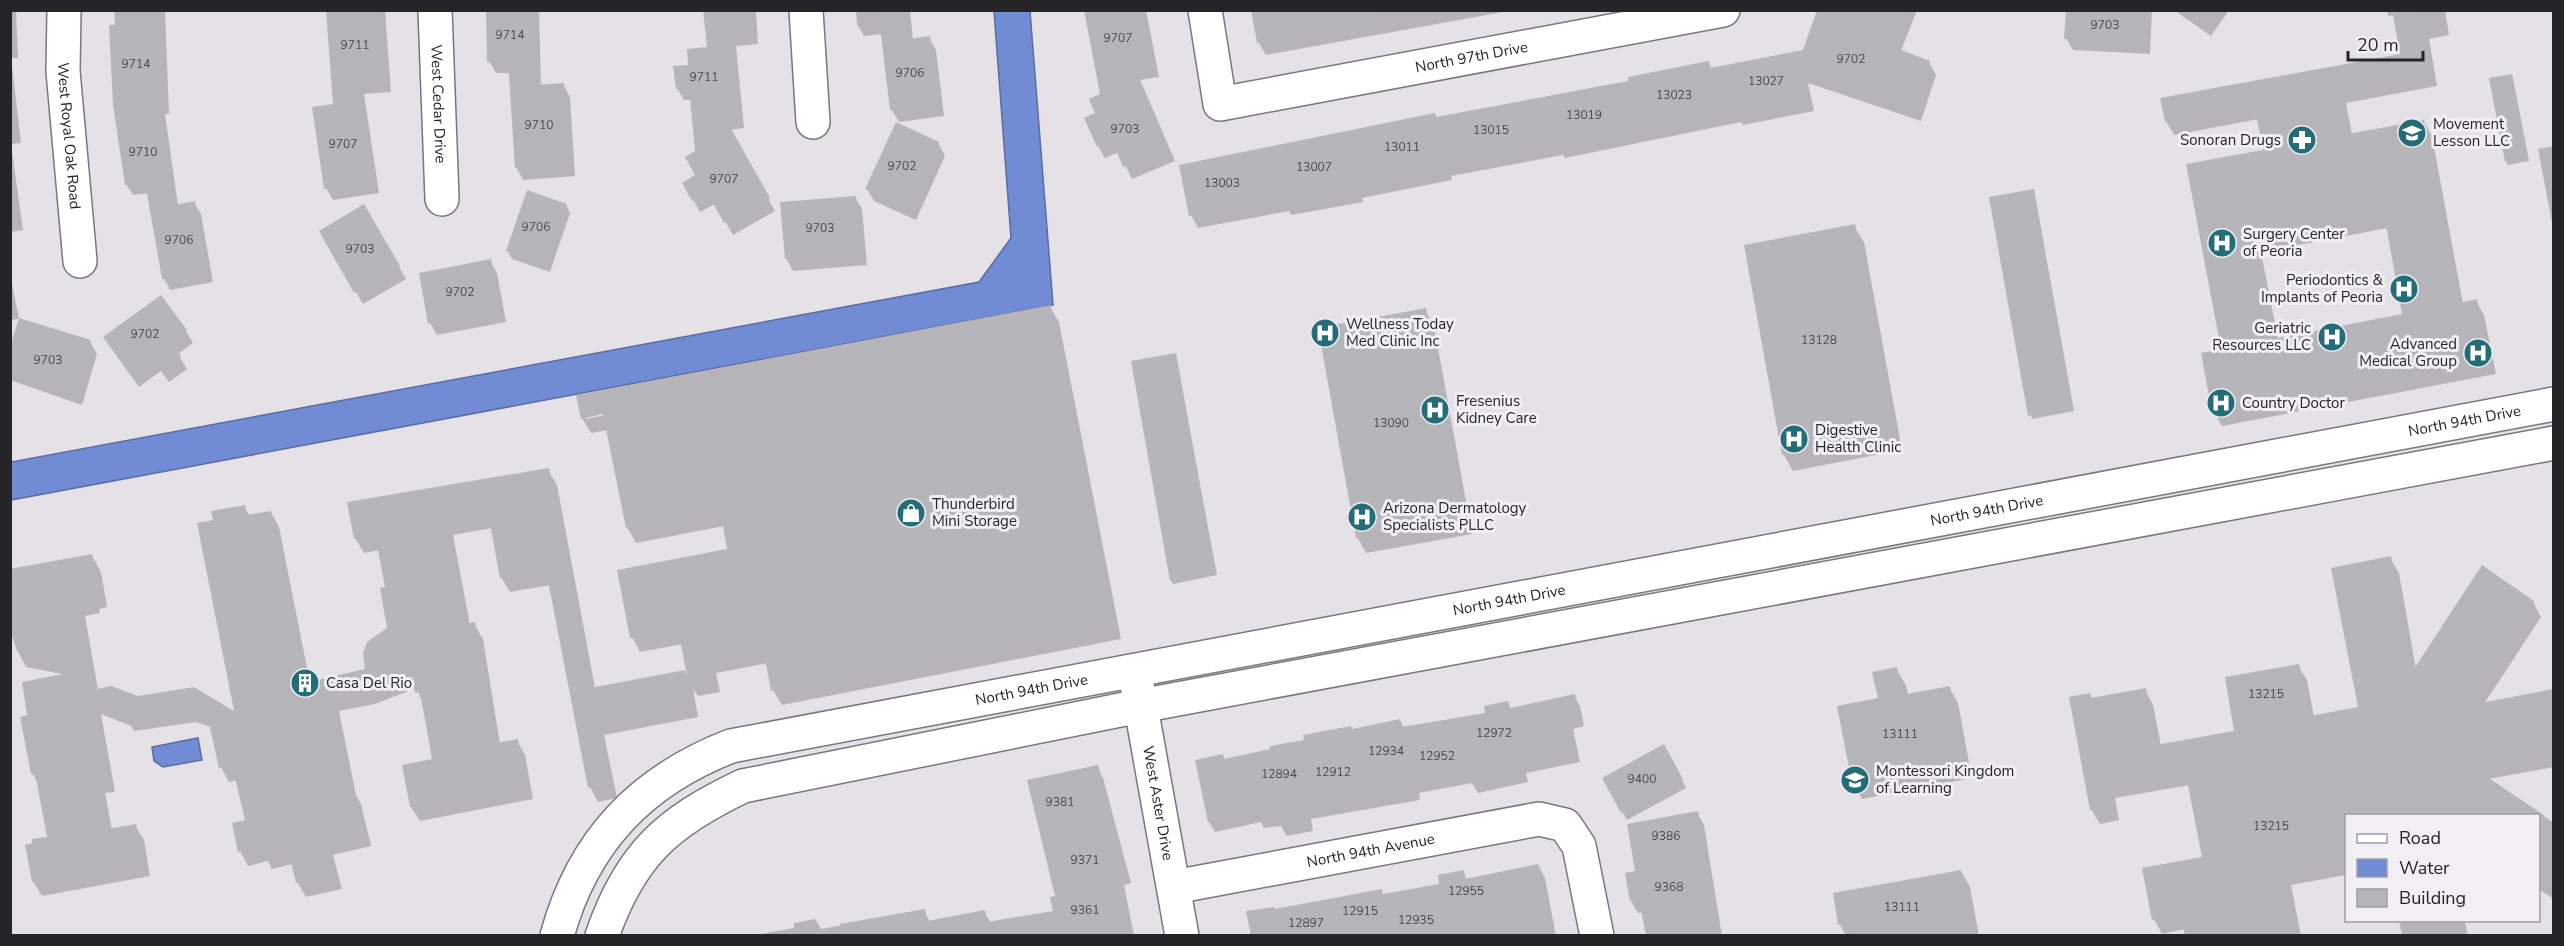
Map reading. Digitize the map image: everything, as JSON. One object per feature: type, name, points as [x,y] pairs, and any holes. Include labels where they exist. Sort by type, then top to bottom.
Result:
[{"type":"street","name":"West Royal Oak Road","points":[[64,10],[63,71],[80,261]]},
{"type":"street","name":"West Cedar Drive","points":[[435,10],[442,198]]},
{"type":"street","points":[[806,10],[813,122]]},
{"type":"street","name":"North 97th Drive","points":[[1205,10],[1220,104],[1723,10]]},
{"type":"street","name":"North 94th Drive","points":[[557,936],[571,893],[583,868],[610,830],[647,793],[677,770],[731,746],[763,738],[1134,671],[2553,404]]},
{"type":"street","points":[[602,936],[625,879],[663,834],[713,800],[743,786],[1140,706],[2553,443]]},
{"type":"street","points":[[1709,562],[1715,599]]},
{"type":"street","name":"West Aster Drive","points":[[1134,671],[1182,936]]},
{"type":"street","name":"North 94th Avenue","points":[[1174,887],[1512,822],[1539,819],[1565,825],[1580,846],[1597,936]]},
{"type":"water","points":[[994,11],[1030,11],[1053,305],[11,500],[11,462],[979,282],[1011,238]]},
{"type":"water","points":[[198,738],[202,760],[163,767],[154,761],[152,747]]},
{"type":"building","points":[[326,10],[379,10],[385,80],[358,83],[373,181],[324,189],[312,107],[333,104]]},
{"type":"building","points":[[486,10],[533,10],[535,85],[564,83],[569,165],[515,168],[508,61],[487,62]]},
{"type":"building","points":[[703,10],[750,10],[752,32],[730,34],[738,117],[725,118],[770,198],[724,223],[707,192],[692,201],[682,183],[695,175],[685,157],[695,151],[689,88],[676,89],[673,66],[688,65],[687,49],[707,47]]},
{"type":"building","points":[[878,10],[905,10],[908,39],[930,36],[938,104],[890,110]]},
{"type":"building","points":[[1084,10],[1142,10],[1153,65],[1135,68],[1169,148],[1123,167],[1112,140],[1097,147],[1084,118],[1095,113],[1089,99],[1100,94]]},
{"type":"building","points":[[1251,10],[1374,10],[1375,20],[1257,43]]},
{"type":"building","points":[[1817,10],[1905,10],[1891,46],[1930,61],[1914,109],[1802,71],[1808,98],[1734,112],[1733,110],[1556,146],[1555,142],[1445,163],[1445,167],[1355,185],[1356,189],[1283,203],[1282,198],[1189,216],[1179,165],[1435,113],[1436,117],[1628,81],[1628,77],[1709,61],[1710,68],[1803,50]]},
{"type":"building","points":[[2066,10],[2145,10],[2144,42],[2064,39]]},
{"type":"building","points":[[2392,10],[2419,10],[2430,72],[2339,89],[2348,134],[2424,120],[2458,303],[2477,299],[2489,360],[2212,412],[2201,353],[2221,349],[2186,164],[2263,150],[2254,105],[2165,121],[2160,98],[2400,54]],"holes":[[[2384,214],[2402,314],[2273,339],[2254,238]]]},
{"type":"building","points":[[160,22],[164,103],[159,103],[174,205],[195,201],[208,271],[162,279],[145,182],[125,185],[113,105],[109,25]]},
{"type":"building","points":[[2512,74],[2528,157],[2505,162],[2489,78]]},
{"type":"building","points":[[896,122],[939,142],[909,209],[865,189]]},
{"type":"building","points":[[2034,189],[2073,408],[2028,416],[1989,197]]},
{"type":"building","points":[[527,190],[567,204],[546,265],[506,251]]},
{"type":"building","points":[[856,196],[861,253],[785,259],[780,202]]},
{"type":"building","points":[[364,204],[400,266],[354,293],[319,231]]},
{"type":"building","points":[[1855,224],[1894,435],[1782,455],[1744,245]]},
{"type":"building","points":[[491,259],[501,310],[428,324],[419,273]]},
{"type":"building","points":[[161,295],[187,330],[171,342],[181,356],[161,371],[153,360],[131,376],[103,337]]},
{"type":"building","points":[[1051,305],[1113,624],[771,691],[763,647],[709,657],[712,677],[688,682],[678,628],[630,638],[617,570],[727,549],[720,510],[626,528],[603,414],[581,419],[576,395]]},
{"type":"building","points":[[1426,308],[1464,518],[1356,538],[1318,328]]},
{"type":"building","points":[[19,318],[91,340],[75,393],[10,373],[10,347]]},
{"type":"building","points":[[1176,353],[1216,572],[1170,581],[1131,361]]},
{"type":"building","name":"Casa Del Rio","points":[[549,468],[590,688],[685,670],[691,703],[597,720],[610,783],[588,788],[546,570],[500,578],[488,513],[445,520],[465,624],[475,622],[495,743],[518,739],[526,785],[410,807],[402,765],[432,759],[420,692],[415,693],[413,679],[409,679],[408,673],[367,689],[332,697],[350,790],[353,788],[364,831],[326,840],[334,874],[296,883],[288,849],[263,855],[260,847],[238,852],[232,823],[245,820],[232,765],[219,768],[207,714],[187,707],[124,717],[123,712],[94,701],[108,777],[98,779],[107,829],[136,824],[143,861],[32,882],[25,845],[32,843],[32,839],[47,837],[35,773],[31,774],[20,717],[27,715],[22,682],[89,669],[93,690],[111,686],[138,696],[194,687],[234,711],[197,523],[213,520],[211,511],[245,505],[247,515],[271,511],[305,683],[365,669],[363,653],[367,642],[387,628],[380,588],[385,587],[375,535],[354,539],[347,502]]},
{"type":"building","points":[[92,554],[99,592],[91,593],[92,597],[77,600],[88,666],[17,651],[10,615],[10,569]]},
{"type":"building","points":[[2391,556],[2412,672],[2482,565],[2534,601],[2465,706],[2553,689],[2553,751],[2471,766],[2545,816],[2540,816],[2540,814],[2345,814],[2345,859],[2284,870],[2296,936],[2185,936],[2181,914],[2152,920],[2142,868],[2202,857],[2185,770],[2107,783],[2111,806],[2090,810],[2069,697],[2090,693],[2091,698],[2146,688],[2156,745],[2234,731],[2225,677],[2299,664],[2310,716],[2358,707],[2331,568]]},
{"type":"building","points":[[1897,667],[1902,695],[1950,686],[1964,762],[1852,783],[1837,706],[1878,698],[1872,672]]},
{"type":"building","points":[[1575,694],[1579,716],[1568,718],[1575,751],[1521,763],[1523,771],[1470,783],[1468,773],[1414,782],[1415,789],[1306,809],[1308,821],[1279,826],[1277,815],[1257,818],[1256,812],[1208,822],[1195,760],[1223,754],[1224,759],[1270,749],[1270,746],[1304,740],[1303,735],[1351,726],[1352,729],[1400,719],[1402,727],[1485,713],[1484,706],[1508,701],[1510,708]]},
{"type":"building","points":[[1664,744],[1683,779],[1621,813],[1602,778]]},
{"type":"building","points":[[1098,765],[1126,872],[1118,874],[1131,936],[841,936],[840,924],[925,909],[927,921],[985,910],[987,922],[1053,911],[1050,897],[1055,896],[1027,780]]},
{"type":"building","points":[[1698,811],[1718,936],[1646,936],[1639,899],[1630,901],[1625,873],[1635,871],[1627,824]]},
{"type":"building","points":[[1538,864],[1552,936],[1251,936],[1246,911],[1274,907],[1275,909],[1382,889],[1383,894],[1439,884],[1438,875],[1464,870],[1465,879]]},
{"type":"building","points":[[1961,870],[1974,936],[1861,936],[1859,921],[1838,925],[1833,893]]},
{"type":"place","name":"Movement Lesson LLC","points":[[2412,133]]},
{"type":"place","name":"Sonoran Drugs","points":[[2302,140]]},
{"type":"place","name":"Surgery Center of Peoria","points":[[2222,243]]},
{"type":"place","name":"Periodontics & Implants of Peoria","points":[[2404,289]]},
{"type":"place","name":"Wellness Today Med Clinic Inc","points":[[1325,333]]},
{"type":"place","name":"Geriatric Resources LLC","points":[[2332,337]]},
{"type":"place","name":"Advanced Medical Group","points":[[2478,353]]},
{"type":"place","name":"Country Doctor","points":[[2221,403]]},
{"type":"place","name":"Fresenius Kidney Care","points":[[1435,410]]},
{"type":"place","name":"Digestive Health Clinic","points":[[1794,439]]},
{"type":"place","name":"Thunderbird Mini Storage","points":[[911,513]]},
{"type":"place","name":"Arizona Dermatology Specialists PLLC","points":[[1362,517]]},
{"type":"place","name":"Casa Del Rio","points":[[305,683]]},
{"type":"place","name":"Montessori Kingdom of Learning","points":[[1855,780]]}]
